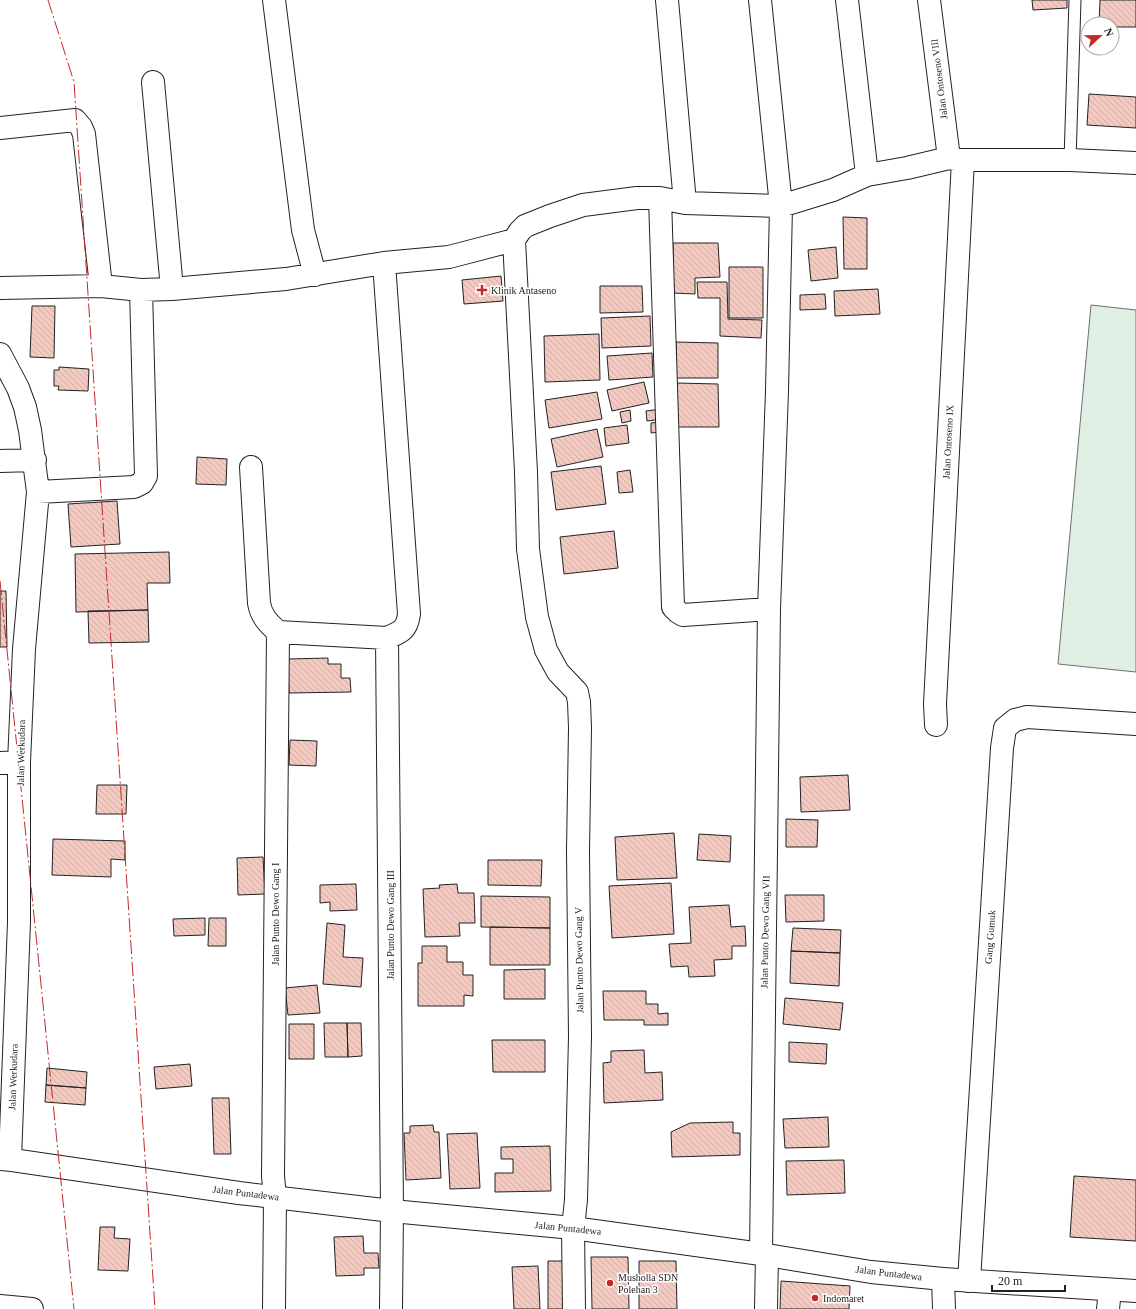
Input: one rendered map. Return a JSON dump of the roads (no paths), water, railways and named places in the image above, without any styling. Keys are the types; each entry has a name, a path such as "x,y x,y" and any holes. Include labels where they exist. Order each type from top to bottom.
{"street":[{"path":"274,0 304,230 315,275"},
{"path":"667,0 685,203"},
{"name":"Jalan Punto Dewo Gang VII","path":"760,0 781,206 777,391 769,610 764,1254 766,1309"},
{"path":"847,0 867,175"},
{"name":"Jalan Ontoseno VIII","path":"929,0 956,159"},
{"path":"153,82 172,289"},
{"path":"0,128 75,120 81,127 85,140 101,286"},
{"path":"0,288 101,286 141,290 172,289 315,275 384,263 449,257 514,240 520,231 530,224 583,205 637,198 660,198 685,203 781,206 833,190 867,175 956,159 1136,162"},
{"name":"Jalan Ontoseno IX","path":"936,725 935,704 956,159"},
{"path":"660,198 673,607 678,612 683,614 769,610"},
{"name":"Jalan Punto Dewo Gang V","path":"514,240 526,464 528,550 537,617 546,650 558,672 577,692 579,702 578,851 580,1037 574,1228 574,1309"},
{"path":"251,467 258,603 264,618 278,632 387,638 403,630 408,623 409,614 384,263"},
{"path":"38,492 134,487 142,483 146,476 141,290"},
{"name":"Jalan Werkudara","path":"0,354 18,388 25,407 35,460 38,492 24,649 10,763 20,851 8,1003 5,1159"},
{"path":"0,461 35,460"},
{"name":"Jalan Punto Dewo Gang I","path":"274,1309 275,1197 273,1176 278,632"},
{"name":"Jalan Punto Dewo Gang III","path":"387,638 392,1211 391,1309"},
{"name":"Gang Gumuk","path":"969,1281 1002,748 1005,728 1015,720 1027,717 1136,724"},
{"name":"Jalan Puntadewa","path":"5,1159 275,1197 392,1211 574,1228 764,1254 871,1272 969,1281 1109,1299 1136,1291"},
{"path":"943,1279 944,1309"},
{"path":"0,1306 32,1309"}],"lane":[{"path":"1070,160 1075,0"}],"place":[{"name":"Klinik Antaseno","path":"482,290"},
{"name":"Musholla SDN Polehan 3","path":"610,1283"},
{"name":"Indomaret","path":"815,1298"}]}
